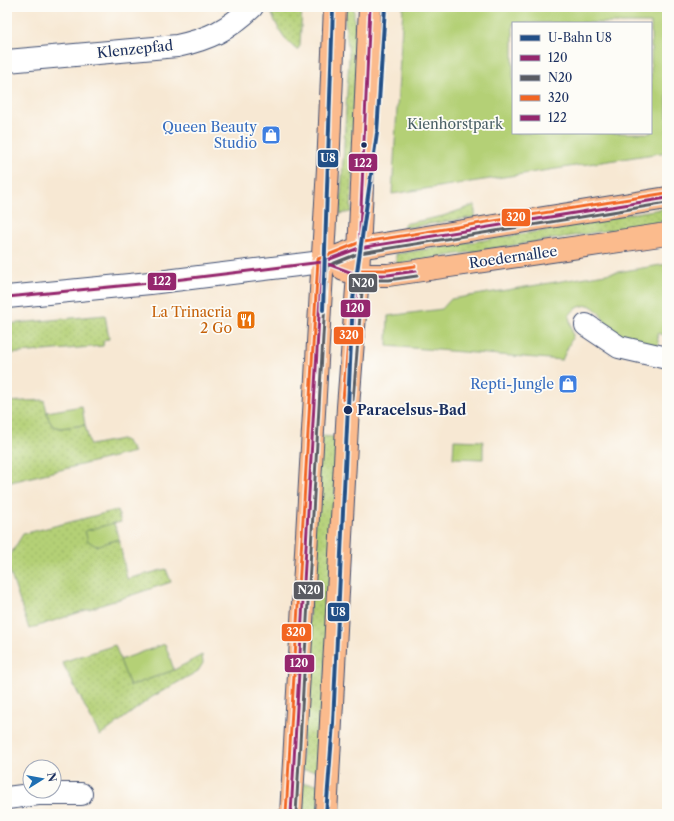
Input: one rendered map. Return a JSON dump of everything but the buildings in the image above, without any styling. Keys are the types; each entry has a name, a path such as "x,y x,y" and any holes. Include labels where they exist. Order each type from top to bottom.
{"main road":[{"path":"291,814 335,7"},
{"path":"326,814 348,407 358,275 370,7"},
{"path":"322,262 359,248 667,198"},
{"name":"Roedernallee","path":"322,262 358,275 388,275 667,234"}],"street":[{"name":"Klenzepfad","path":"7,61 177,46 194,42 224,30 237,21 252,7"},
{"path":"7,297 150,283 322,262"},
{"path":"586,325 619,347 667,358"},
{"path":"7,798 38,794 81,794"}],"green space":[{"path":"275,7 302,7 300,46 297,50 281,33 275,22 271,12"},
{"path":"343,7 354,7 354,20 358,41 351,212 340,214 349,56"},
{"name":"Kienhorstpark","path":"403,7 667,7 667,152 392,194"},
{"path":"475,205 475,217 404,228 404,224 443,216"},
{"path":"667,208 667,221 396,264 396,254 554,229 579,222"},
{"path":"667,264 667,336 657,333 659,349 632,343 620,337 609,328 601,315 589,305 578,308 569,316 573,336 562,360 387,346 388,316 442,309 451,299"},
{"path":"105,315 109,339 104,340 103,346 7,354 7,324"},
{"path":"44,400 49,420 53,426 60,428 85,425 90,445 122,439 127,442 134,452 7,483 7,402"},
{"path":"82,406 85,425 60,428 53,426 49,420 47,412"},
{"path":"319,436 338,437 320,771 301,770"},
{"path":"454,440 483,441 483,459 453,458"},
{"path":"117,510 121,522 85,531 106,543 119,539 127,579 166,569 171,582 29,629 7,563 7,560 23,534"},
{"path":"114,523 119,539 96,546 88,541 85,531"},
{"path":"165,644 174,670 130,686 120,660"},
{"path":"115,645 130,686 174,670 202,655 203,663 198,671 152,697 100,736 62,662"},
{"path":"300,783 319,784 319,814 299,814"}],"metro line":[{"name":"U8","path":"323,310 333,7"},
{"name":"U8","path":"326,814 333,723 353,300 377,133 385,7"}],"transit line":[{"name":"122","path":"7,297 150,283 322,262 358,275 370,7"},
{"name":"320","path":"286,814 318,259 358,243 666,193"},
{"name":"120","path":"291,814 322,262 359,248 667,198"},
{"name":"N20","path":"296,814 327,266 360,253 667,203"},
{"name":"320","path":"343,400 354,273 358,270 388,270 415,266"},
{"name":"120","path":"348,400 358,275 388,275 416,271"},
{"name":"N20","path":"353,400 363,280 389,280 417,276"}],"place":[{"name":"Queen Beauty Studio","path":"271,135"},
{"name":"La Trinacria 2 Go","path":"246,320"},
{"name":"Repti-Jungle","path":"568,384"},
{"name":"Paracelsus-Bad","path":"348,410"}]}
